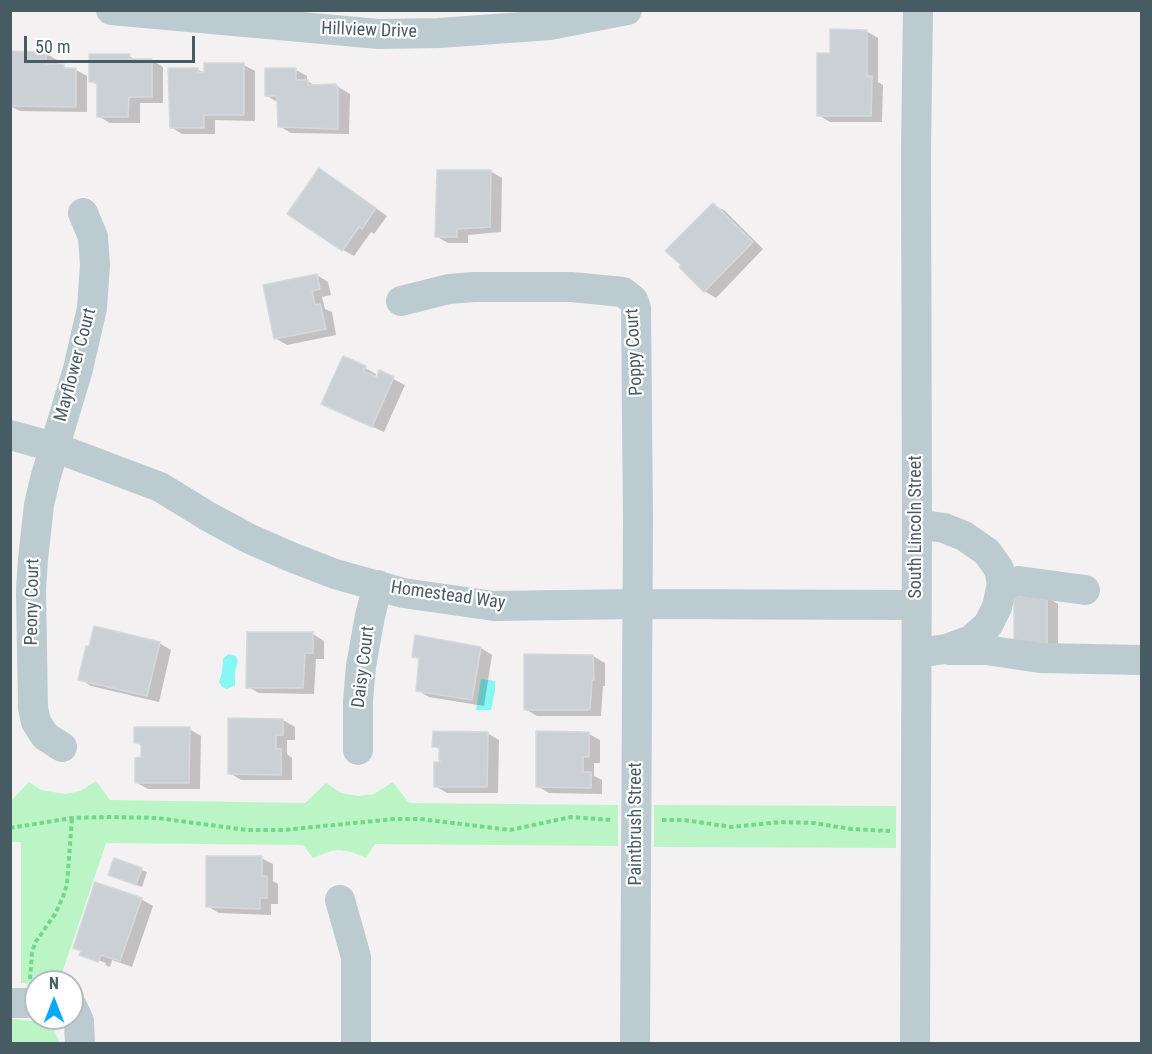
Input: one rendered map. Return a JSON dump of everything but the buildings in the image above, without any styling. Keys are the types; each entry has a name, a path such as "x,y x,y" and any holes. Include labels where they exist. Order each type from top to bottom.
{"street":[{"name":"Hillview Drive","path":"111,10 379,34 439,33 550,25 627,10"},
{"name":"South Lincoln Street","path":"915,1044 918,10"},
{"name":"Mayflower Court","path":"54,447 78,369 92,308 95,265 93,237 83,213"},
{"name":"Poppy Court","path":"401,301 449,289 474,287 605,289 623,292 633,300 637,319 638,604"},
{"name":"Homestead Way","path":"10,435 54,447 160,487 250,539 291,557 335,574 403,593 494,606 916,605"},
{"name":"Peony Court","path":"54,447 39,505 33,559 33,696 36,722 45,736 62,747"},
{"path":"917,524 944,528 964,536 987,552 999,569 1002,584 997,608 988,625 971,640 946,650"},
{"path":"1002,584 1019,581 1085,590"},
{"name":"Daisy Court","path":"358,750 361,666 378,585"},
{"name":"Paintbrush Street","path":"635,1044 638,604"},
{"path":"916,652 986,650 1048,658 1142,660"},
{"path":"340,900 356,957 356,1044"}],"path":[{"path":"10,828 72,818 157,818 248,830 284,830 394,819 420,819 510,830 572,817 617,820"},
{"path":"30,970 35,943 55,914 67,884 72,818"},
{"path":"655,820 684,820 731,827 781,822 814,823 851,829 892,831"}],"green space":[{"path":"96,781 110,800 305,803 326,783 341,793 358,796 374,794 393,782 409,803 618,805 618,846 375,844 366,858 339,850 313,858 303,845 106,843 63,970 24,970 24,983 21,983 21,842 11,842 11,801 29,782 41,790 65,794 80,791"},
{"path":"654,805 896,806 896,848 654,847"},
{"path":"11,1019 24,1020 24,1030 54,1030 60,1043 11,1043"}],"water":[{"path":"228,654 236,656 238,662 235,671 235,685 227,689 219,682 223,659"},
{"path":"481,679 495,681 491,710 476,710"}]}
